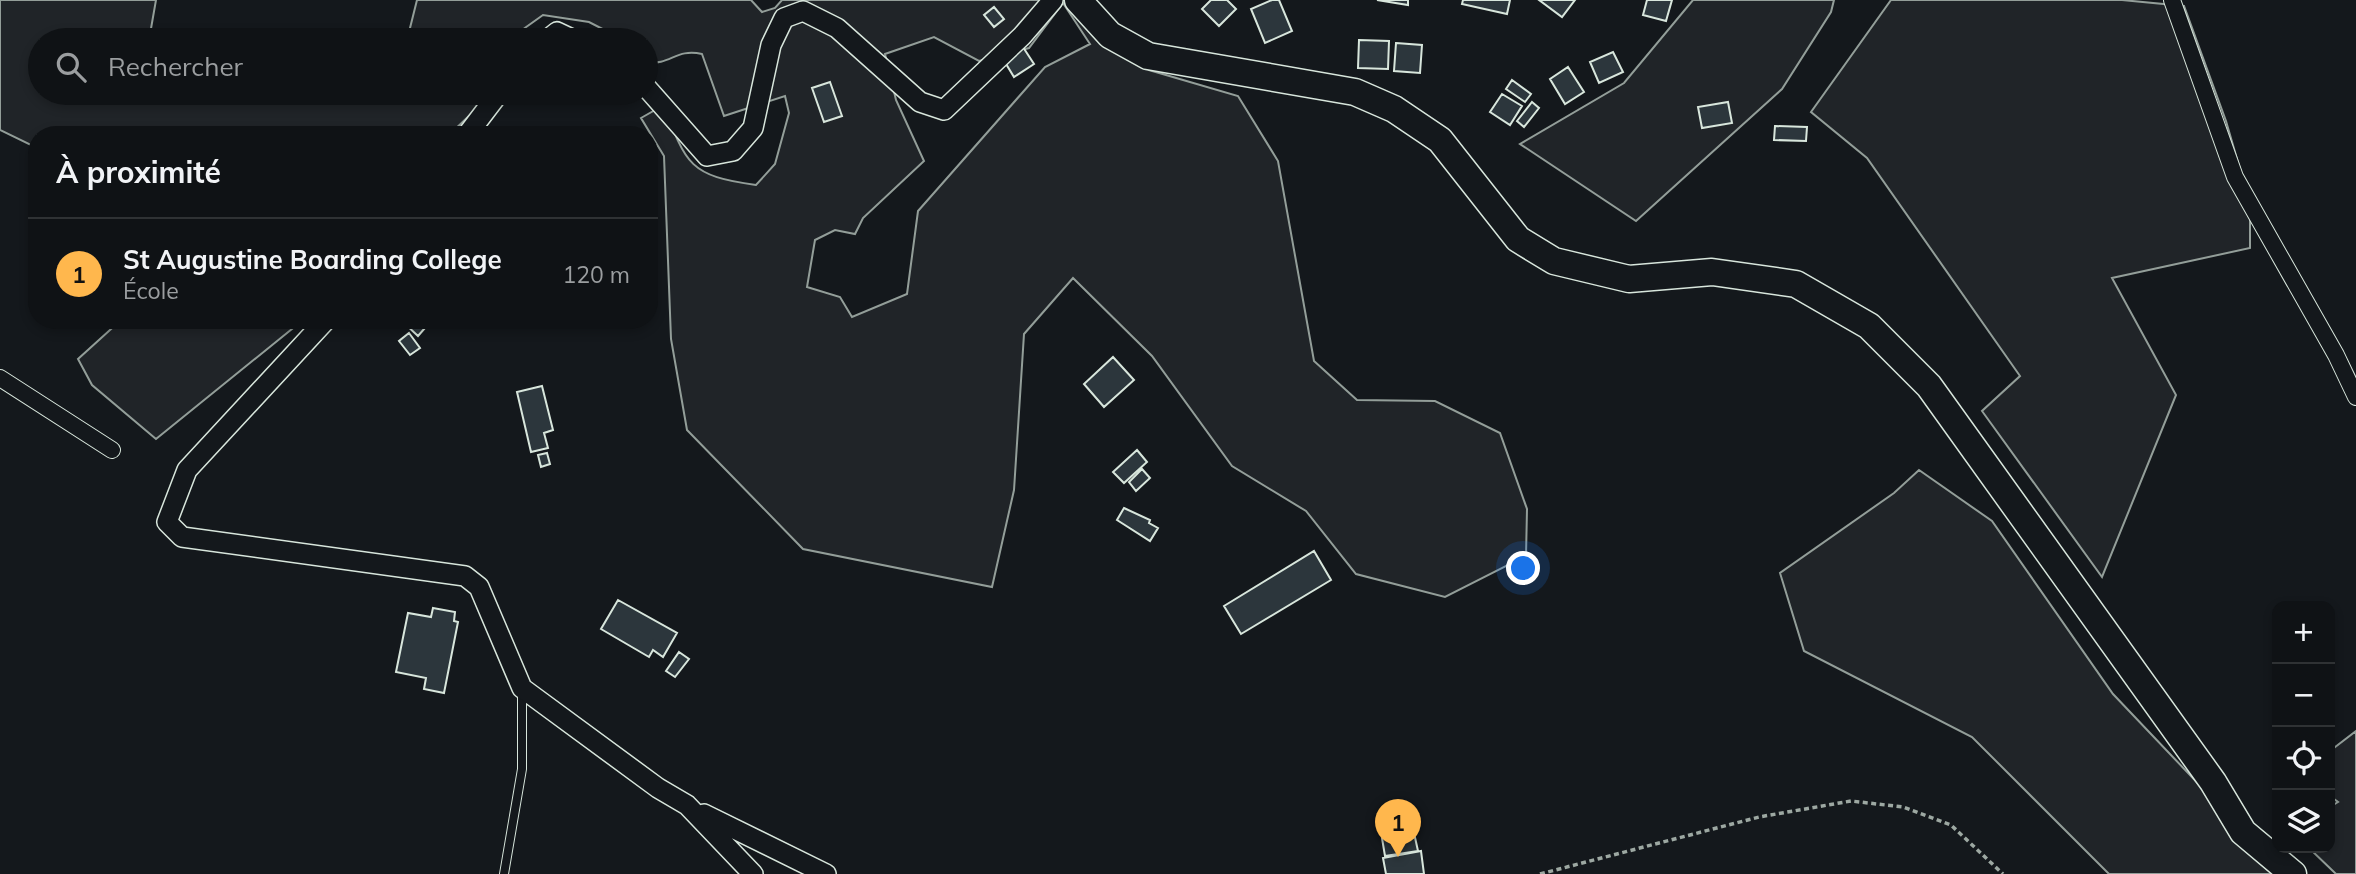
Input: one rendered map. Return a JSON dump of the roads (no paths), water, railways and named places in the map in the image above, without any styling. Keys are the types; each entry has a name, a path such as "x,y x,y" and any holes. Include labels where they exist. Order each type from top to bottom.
{"highway":[{"path":"1079,0 1110,35 1148,56 1355,92 1394,109 1440,141 1518,239 1554,261 1629,279 1712,272 1796,285 1869,326 1929,386 2213,782 2243,832 2293,874"}],"street":[{"path":"658,101 707,156 733,151 753,128 771,45 784,18 803,10 836,28 920,102 944,110 1022,36 1053,0"},
{"path":"2172,0 2235,177 2336,355 2356,397"},
{"path":"474,126 490,105"},
{"path":"318,329 187,470 167,522 182,537 465,576 479,587 522,688 658,788 826,874"},
{"path":"0,378 112,450"},
{"path":"687,805 753,874"}],"lane":[{"path":"504,874 522,769 522,688"}],"place":[{"name":"St Augustine Boarding College","path":"1398,857"}]}
